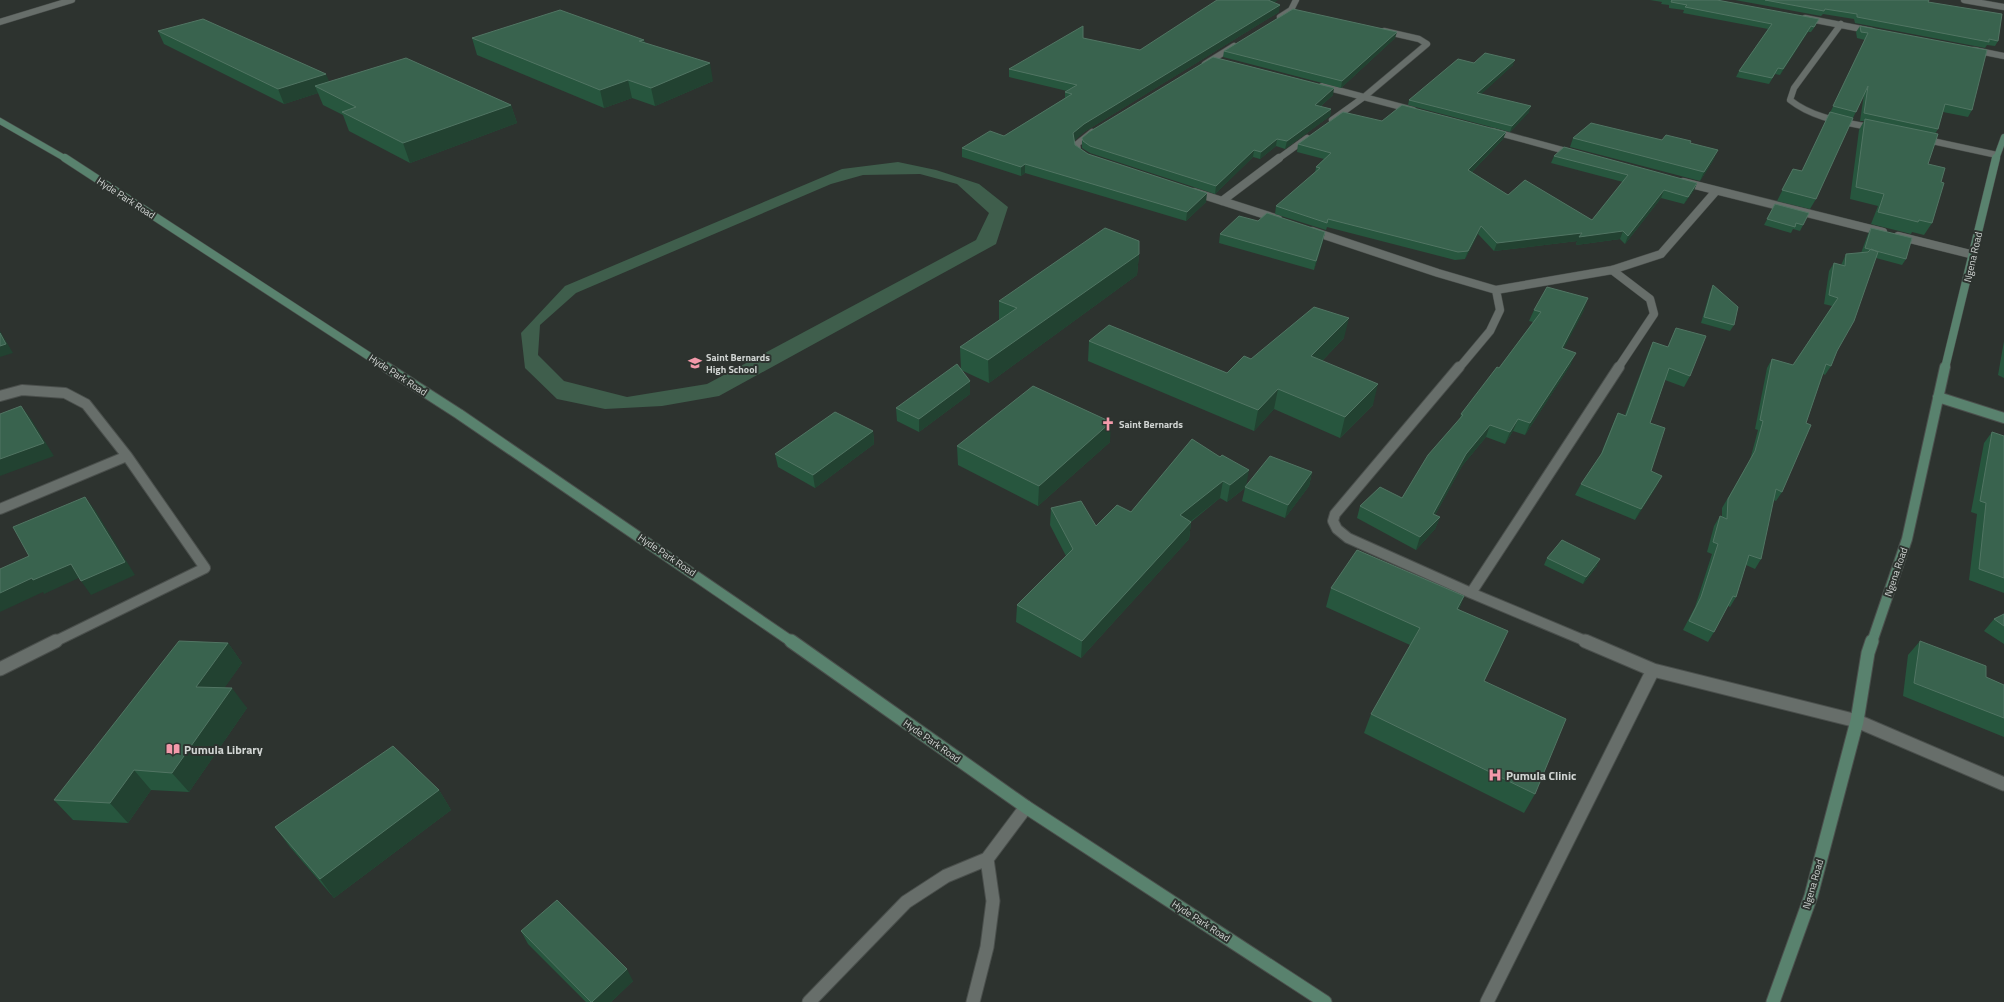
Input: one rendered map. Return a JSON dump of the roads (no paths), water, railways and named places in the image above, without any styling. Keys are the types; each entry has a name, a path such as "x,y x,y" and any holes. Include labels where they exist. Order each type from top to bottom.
{"street":[{"path":"0,22 72,0"},
{"path":"1272,22 1291,10 1296,0"},
{"path":"1964,0 2004,7"},
{"path":"1291,10 1299,12"},
{"path":"1795,16 1880,32"},
{"path":"1841,24 1794,88 1790,100 1796,106 1814,113 1884,130"},
{"path":"1325,125 1364,97 1427,44 1419,39 1374,29"},
{"path":"1200,67 1239,43"},
{"path":"1965,49 2004,56"},
{"path":"1213,59 1220,61"},
{"path":"1311,84 1417,111"},
{"name":"Hyde Park Road","path":"0,121 76,166 211,252 315,322 465,418 714,588 1026,807 1325,1002"},
{"path":"1090,159 1078,151 1077,144 1100,128"},
{"path":"1486,130 1578,154"},
{"path":"1222,201 1312,135"},
{"path":"1914,137 1997,155"},
{"name":"Ngena Road","path":"1773,1002 1811,896 1857,721 1868,653 1907,539 1938,398 1974,255 1997,155 2004,137"},
{"path":"1677,181 1974,255"},
{"path":"1184,189 1289,223"},
{"path":"1304,228 1438,273 1496,290 1612,270 1661,254 1716,191"},
{"path":"1471,593 1654,314 1650,299 1612,270"},
{"path":"1496,290 1500,310 1490,331 1335,514 1334,522 1338,529 1348,538 1471,593 1653,670 1857,721 2004,784"},
{"path":"0,396 22,390 65,393 86,404 127,456 205,568 0,670"},
{"path":"1938,398 2004,418"},
{"path":"0,509 127,456"},
{"path":"1487,1002 1653,670"},
{"path":"809,1002 906,902 946,876 987,859 1026,807"},
{"path":"973,1002 987,947 993,901 987,859"}],"place":[{"name":"Saint Bernards High School","path":"695,363"},
{"name":"Saint Bernards","path":"1108,424"},
{"name":"Pumula Library","path":"173,749"},
{"name":"Pumula Clinic","path":"1495,775"}]}
